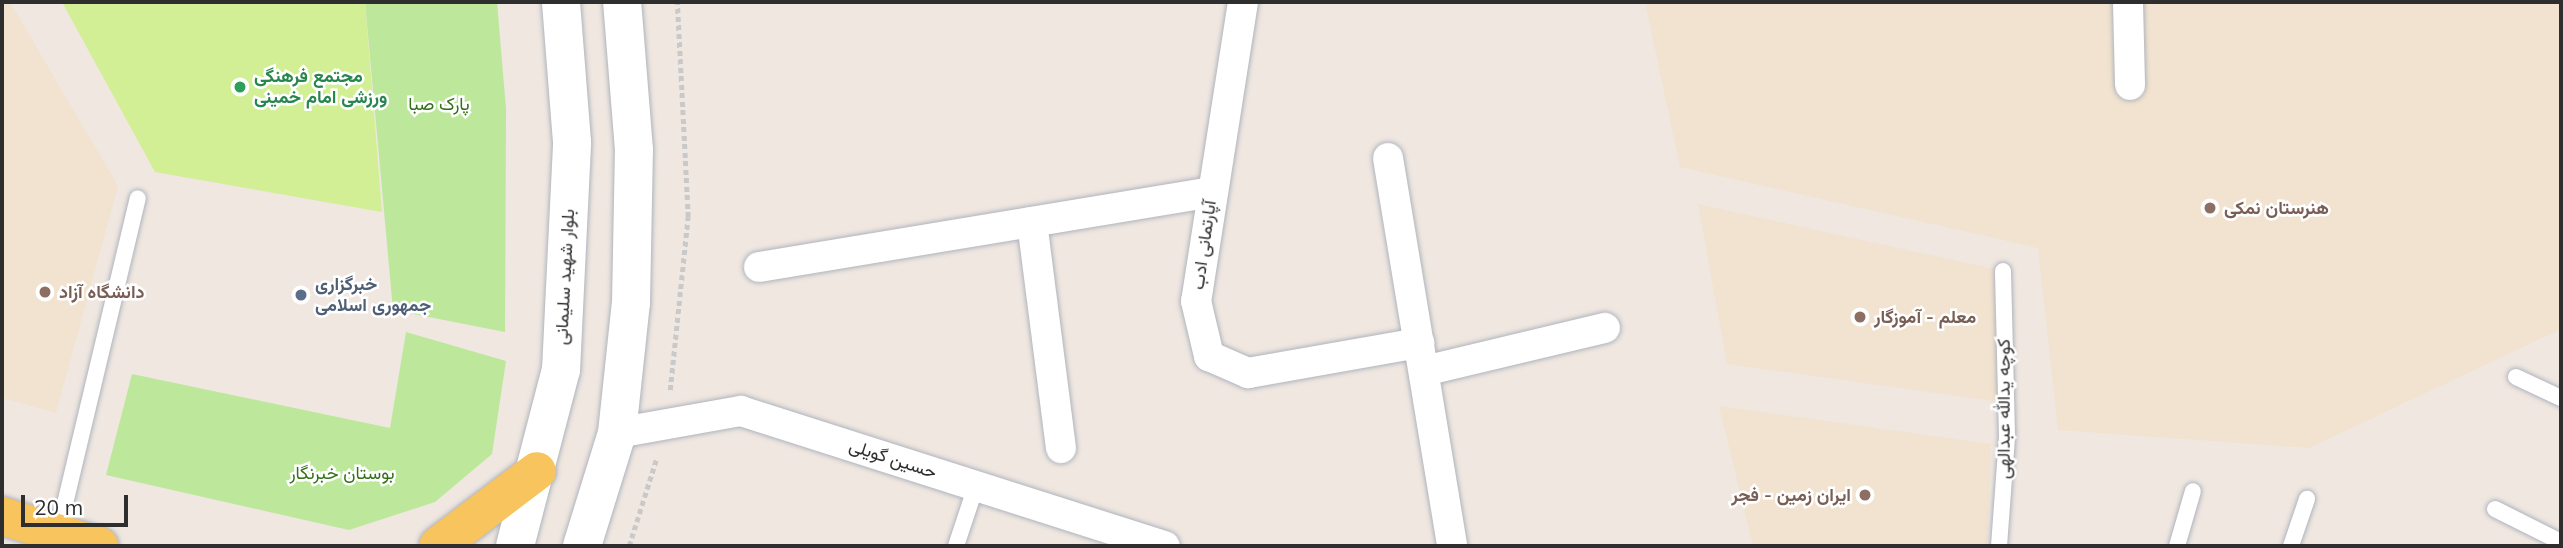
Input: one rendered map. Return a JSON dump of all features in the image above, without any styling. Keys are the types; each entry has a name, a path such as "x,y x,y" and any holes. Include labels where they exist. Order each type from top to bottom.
{"main road":[{"name":"بلوار شهید سلیمانی","path":"515,546 537,471 561,370 572,142 561,2"},
{"path":"582,546 617,433 631,303 634,150 622,2"},
{"path":"438,546 537,471"},
{"path":"2,516 99,546"}],"street":[{"name":"آپارتمانی ادب","path":"1243,2 1196,302 1209,356 1248,373 1422,357"},
{"path":"2128,2 2130,85"},
{"path":"1388,158 1452,546"},
{"path":"759,267 1212,191"},
{"path":"1032,222 1061,448"},
{"path":"1422,357 1605,328"},
{"name":"حسین گویلی","path":"617,433 741,411 976,486 1129,541 1165,546"}],"lane":[{"path":"58,533 138,198"},
{"name":"کوچه یدالله عبدالهی","path":"1999,546 2007,436 2003,271"},
{"path":"2516,377 2561,398"},
{"path":"956,546 976,486"},
{"path":"2177,546 2193,491"},
{"path":"2291,546 2307,499"},
{"path":"2496,509 2561,542"}],"path":[{"path":"629,546 667,424 688,216 677,2"}],"shaded area":[{"name":"دانشگاه آزاد","path":"2,2 10,2 118,186 56,413 2,398"},
{"name":"هنرستان نمکی","path":"1645,2 2561,2 2561,329 2309,448 2058,430 2038,248 1680,167"},
{"name":"معلم - آموزگار","path":"1698,204 2003,271 2000,402 1727,364"},
{"name":"ایران زمین - فجر","path":"1719,406 1991,444 1987,546 1753,546"}],"green space":[{"name":"مجتمع فرهنگی ورزشی امام خمینی","path":"62,2 365,2 382,212 155,172"},
{"name":"پارک صبا","path":"365,2 497,2 506,109 505,332 393,310"},
{"name":"بوستان خبرنگار","path":"406,332 506,361 492,454 435,502 349,530 106,475 132,374 390,428"}],"place":[{"name":"مجتمع فرهنگی ورزشی امام خمینی","path":"240,87"},
{"name":"هنرستان نمکی","path":"2210,208"},
{"name":"دانشگاه آزاد","path":"45,292"},
{"name":"خبرگزاری جمهوری اسلامی","path":"301,295"},
{"name":"معلم - آموزگار","path":"1860,317"},
{"name":"ایران زمین - فجر","path":"1865,495"}]}
